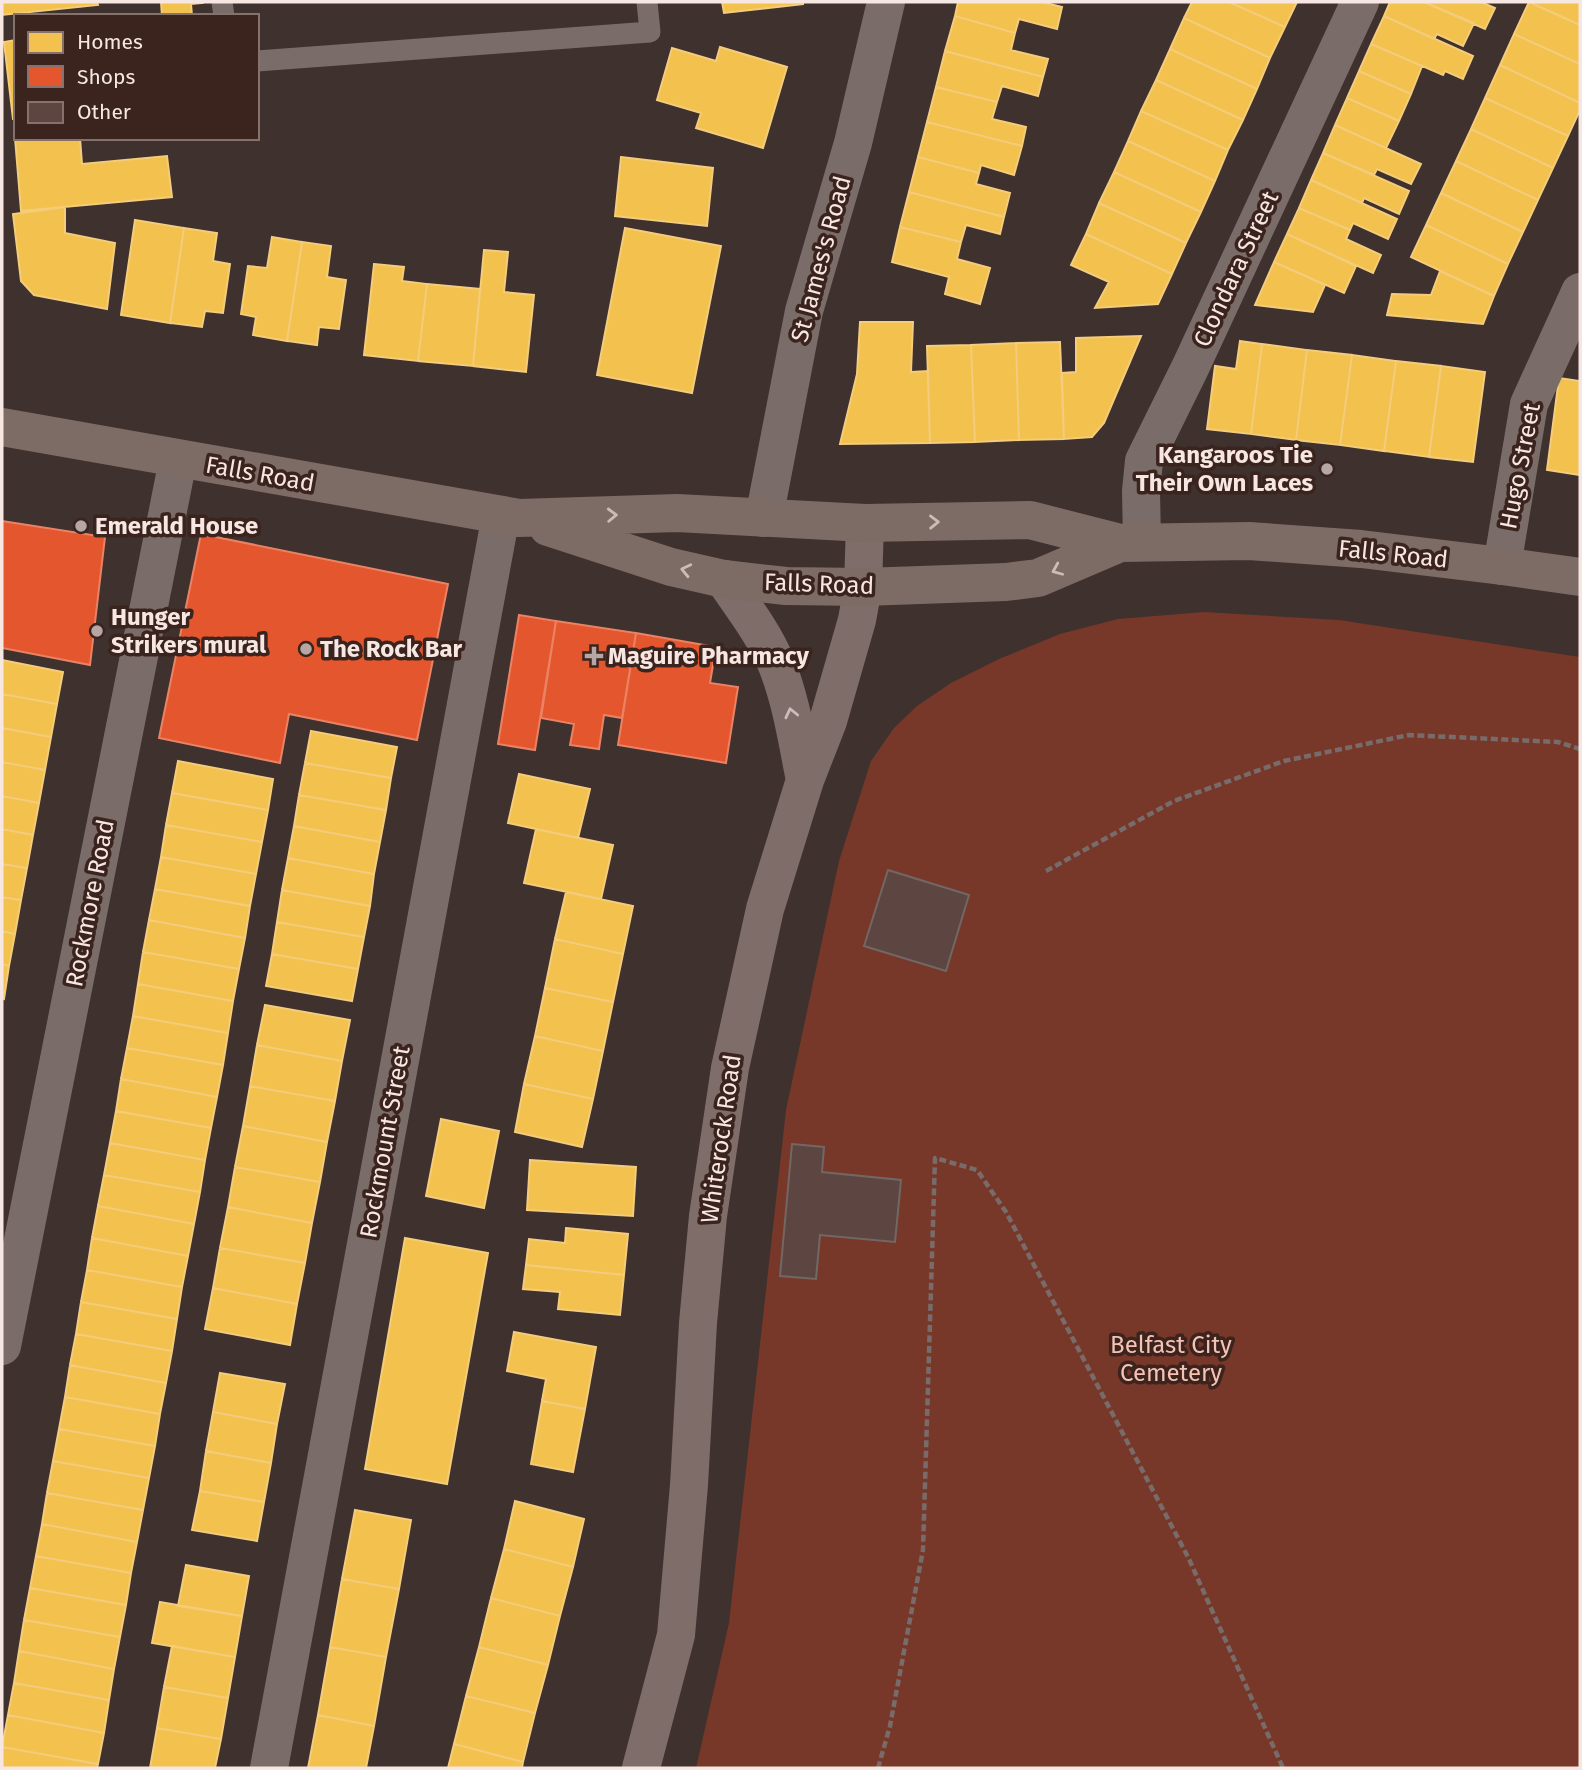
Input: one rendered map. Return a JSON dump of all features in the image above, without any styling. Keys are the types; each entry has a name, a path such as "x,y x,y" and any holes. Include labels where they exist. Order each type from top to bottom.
{"main road":[{"name":"Falls Road","path":"2,427 178,460 510,516 671,567 724,579 786,586 863,587 1038,579 1131,543"},
{"name":"Falls Road","path":"510,516 677,513 865,523 1031,520 1131,543 1249,541 1361,549 1580,577"}],"street":[{"name":"St James's Road","path":"764,518 804,311 853,143 887,2"},
{"name":"Clondara Street","path":"1131,543 1144,461 1190,369 1360,2"},
{"name":"Hugo Street","path":"1502,566 1528,404 1580,292"},
{"name":"Rockmore Road","path":"2,1346 178,460"},
{"name":"Rockmount Street","path":"269,1768 510,516"},
{"name":"Whiterock Road","path":"641,1768 676,1635 708,1216 730,1068 765,909 805,780 828,721 858,620 863,587 865,523"},
{"path":"724,579 755,624 777,664 805,780"}],"lane":[{"path":"259,61 650,32 647,2"}],"path":[{"path":"1046,871 1174,800 1284,761 1409,735 1558,742 1580,749"},
{"path":"878,1768 890,1726 923,1550 936,1158 977,1170 1006,1212 1188,1557 1283,1768"}],"green space":[{"name":"Belfast City Cemetery","path":"1204,612 1339,620 1580,657 1580,1768 696,1768 729,1623 786,1110 839,861 871,761 894,728 917,706 951,683 999,659 1060,634 1118,619"}],"building: Homes":[{"path":"2,2 97,2 98,5 2,15"},
{"path":"161,2 202,3 191,4 192,14 162,14"},
{"path":"722,2 803,2 803,4 724,13"},
{"path":"958,2 1042,2 1062,7 1057,29 1019,19 1015,33 955,16"},
{"path":"1192,2 1229,2 1285,27 1270,58 1184,18"},
{"path":"1229,2 1297,2 1285,27"},
{"path":"1390,2 1424,2 1474,23 1463,46 1437,34 1434,39 1384,16"},
{"path":"1424,2 1481,2 1495,8 1485,29"},
{"path":"1529,2 1580,25 1580,64 1514,34"},
{"path":"1529,2 1580,2 1580,25"},
{"path":"955,16 1015,33 1011,50 1048,59 1043,77 945,51"},
{"path":"1384,16 1473,56 1463,79 1445,71 1443,75 1371,44"},
{"path":"1184,18 1270,58 1257,89 1170,49"},
{"path":"1514,34 1580,64 1580,103 1500,65"},
{"path":"14,40 14,119 13,119 4,42"},
{"path":"1371,44 1422,66 1411,94 1359,71"},
{"path":"720,47 787,67 763,148 696,128 701,113 657,100 672,48 716,61"},
{"path":"1170,49 1257,89 1243,120 1156,80"},
{"path":"945,51 1043,77 1038,96 1002,86 997,102 936,87"},
{"path":"1500,65 1580,103 1580,110 1568,136 1485,98"},
{"path":"1359,71 1411,94 1399,121 1347,98"},
{"path":"1156,80 1243,120 1228,150 1141,111"},
{"path":"936,87 997,102 992,119 1026,127 1022,146 927,122"},
{"path":"1347,98 1399,121 1386,148 1335,125"},
{"path":"1485,98 1568,136 1553,168 1471,129"},
{"path":"1141,111 1228,150 1215,181 1128,141"},
{"path":"927,122 1022,146 1014,175 981,165 979,173 918,157"},
{"path":"1335,125 1421,164 1411,184 1377,169 1374,175 1323,153"},
{"path":"1471,129 1553,168 1538,200 1456,161"},
{"path":"15,140 80,140 82,164 167,156 172,197 21,211"},
{"path":"1128,141 1215,181 1201,212 1114,172"},
{"path":"1323,153 1409,191 1399,214 1364,198 1362,203 1311,180"},
{"path":"621,157 713,168 707,226 615,216"},
{"path":"918,157 979,173 976,184 1010,193 1004,217 909,192"},
{"path":"1456,161 1538,200 1523,232 1441,193"},
{"path":"1114,172 1201,212 1186,243 1099,203"},
{"path":"1311,180 1397,219 1388,239 1353,223 1350,230 1299,208"},
{"path":"909,192 1004,217 1000,234 966,225 961,242 900,227"},
{"path":"1441,193 1523,232 1508,264 1426,225"},
{"path":"1099,203 1186,243 1172,274 1086,234"},
{"path":"65,207 65,233 115,243 107,309 34,295 21,281 13,214"},
{"path":"1299,208 1350,230 1346,239 1381,255 1373,273 1287,234"},
{"path":"135,220 184,228 170,323 121,315"},
{"path":"1426,225 1508,264 1494,296 1411,257"},
{"path":"900,227 961,242 957,259 990,268 980,304 945,294 949,277 892,262"},
{"path":"184,228 217,233 213,261 230,264 223,313 205,311 202,327 170,323"},
{"path":"625,228 721,246 692,393 597,375"},
{"path":"1086,234 1172,274 1158,304 1095,308 1109,282 1071,265"},
{"path":"1287,234 1356,266 1344,293 1274,262"},
{"path":"272,237 302,242 287,341 253,335 256,317 241,314 248,266 267,268"},
{"path":"302,242 331,246 327,277 346,280 339,329 319,327 317,345 287,341"},
{"path":"484,250 508,252 504,292 534,295 526,372 473,366"},
{"path":"1274,262 1325,285 1313,312 1255,305"},
{"path":"374,264 404,267 402,281 427,284 418,361 364,355"},
{"path":"1440,271 1494,296 1483,324 1387,315 1392,294 1431,295"},
{"path":"427,284 480,289 473,366 418,361"},
{"path":"860,322 913,322 911,372 928,371 930,443 840,444 857,374"},
{"path":"1141,336 1104,423 1092,437 1064,439 1062,373 1076,372 1076,338"},
{"path":"1240,341 1262,344 1251,434 1207,429 1215,366 1236,369"},
{"path":"1060,342 1064,439 1019,440 1016,343"},
{"path":"1016,343 1019,440 975,442 971,345"},
{"path":"1262,344 1307,350 1296,440 1251,434"},
{"path":"971,345 975,442 930,443 927,346"},
{"path":"1307,350 1352,355 1340,445 1296,440"},
{"path":"1352,355 1396,361 1384,451 1340,445"},
{"path":"1396,361 1441,366 1429,457 1384,451"},
{"path":"1441,366 1485,372 1473,462 1429,457"},
{"path":"1559,378 1580,381 1580,475 1547,470"},
{"path":"2,660 63,672 57,704 2,694"},
{"path":"2,694 57,704 51,737 2,728"},
{"path":"2,728 51,737 45,770 2,762"},
{"path":"311,731 397,747 391,778 305,763"},
{"path":"178,761 273,779 268,810 172,793"},
{"path":"2,762 45,770 39,803 2,796"},
{"path":"305,763 391,778 386,810 299,795"},
{"path":"519,774 590,789 578,838 508,823"},
{"path":"172,793 268,810 262,842 166,825"},
{"path":"299,795 386,810 380,842 294,826"},
{"path":"2,796 39,803 33,835 2,829"},
{"path":"166,825 262,842 256,874 161,857"},
{"path":"294,826 380,842 374,874 288,858"},
{"path":"2,829 33,835 27,868 2,864"},
{"path":"536,829 613,845 601,899 524,883"},
{"path":"161,857 256,874 250,906 155,889"},
{"path":"288,858 374,874 370,906 282,890"},
{"path":"2,864 27,868 21,900 2,897"},
{"path":"155,889 250,906 245,938 149,920"},
{"path":"282,890 370,906 364,937 277,922"},
{"path":"566,892 633,906 623,954 555,939"},
{"path":"2,897 21,900 15,934 2,931"},
{"path":"149,920 245,938 239,969 143,952"},
{"path":"277,922 364,937 358,969 272,954"},
{"path":"2,931 15,934 9,966 2,964"},
{"path":"555,939 623,954 613,1002 545,988"},
{"path":"143,952 239,969 233,1001 138,984"},
{"path":"272,954 358,969 352,1001 266,986"},
{"path":"2,964 9,966 4,999 2,998"},
{"path":"138,984 233,1001 228,1033 133,1016"},
{"path":"545,988 613,1002 603,1051 535,1036"},
{"path":"265,1005 350,1020 342,1061 257,1045"},
{"path":"133,1016 228,1033 223,1065 127,1048"},
{"path":"535,1036 603,1051 593,1099 524,1084"},
{"path":"257,1045 342,1061 335,1101 250,1086"},
{"path":"127,1048 223,1065 217,1097 121,1079"},
{"path":"121,1079 217,1097 211,1128 116,1111"},
{"path":"524,1084 593,1099 582,1147 515,1132"},
{"path":"250,1086 335,1101 327,1142 243,1126"},
{"path":"116,1111 211,1128 205,1160 110,1143"},
{"path":"441,1119 499,1131 484,1208 426,1196"},
{"path":"243,1126 327,1142 320,1182 235,1167"},
{"path":"110,1143 205,1160 200,1192 104,1175"},
{"path":"530,1160 636,1167 633,1216 527,1210"},
{"path":"235,1167 320,1182 312,1223 228,1207"},
{"path":"104,1175 200,1192 194,1224 98,1206"},
{"path":"98,1206 194,1224 188,1256 92,1238"},
{"path":"228,1207 312,1223 305,1263 220,1248"},
{"path":"566,1228 628,1234 624,1275 526,1265 529,1239 565,1243"},
{"path":"92,1238 188,1256 182,1287 87,1270"},
{"path":"405,1238 488,1253 447,1484 365,1469"},
{"path":"220,1248 305,1263 297,1304 213,1288"},
{"path":"526,1265 624,1275 620,1315 558,1309 560,1292 523,1289"},
{"path":"87,1270 182,1287 177,1319 81,1302"},
{"path":"213,1288 297,1304 290,1345 205,1329"},
{"path":"81,1302 177,1319 172,1351 76,1334"},
{"path":"514,1332 596,1347 585,1409 542,1401 546,1379 507,1371"},
{"path":"76,1334 172,1351 166,1383 70,1365"},
{"path":"70,1365 166,1383 160,1414 65,1397"},
{"path":"220,1373 285,1384 277,1424 213,1412"},
{"path":"65,1397 160,1414 155,1446 59,1429"},
{"path":"542,1401 585,1409 573,1472 531,1464"},
{"path":"213,1412 277,1424 271,1463 206,1451"},
{"path":"59,1429 155,1446 149,1478 53,1461"},
{"path":"206,1451 271,1463 264,1502 200,1491"},
{"path":"53,1461 149,1478 143,1510 47,1493"},
{"path":"200,1491 264,1502 257,1541 192,1530"},
{"path":"47,1493 143,1510 137,1542 42,1524"},
{"path":"515,1501 584,1519 573,1567 504,1549"},
{"path":"355,1510 411,1520 399,1589 342,1579"},
{"path":"42,1524 137,1542 131,1573 36,1556"},
{"path":"504,1549 573,1567 560,1616 491,1598"},
{"path":"36,1556 131,1573 126,1605 30,1588"},
{"path":"186,1565 249,1576 242,1616 178,1606"},
{"path":"342,1579 399,1589 386,1657 330,1647"},
{"path":"30,1588 126,1605 120,1637 24,1620"},
{"path":"491,1598 560,1616 548,1665 479,1647"},
{"path":"160,1602 242,1616 235,1657 152,1643"},
{"path":"24,1620 120,1637 114,1669 19,1651"},
{"path":"172,1646 235,1657 228,1698 164,1687"},
{"path":"330,1647 386,1657 374,1726 318,1715"},
{"path":"479,1647 548,1665 535,1713 466,1696"},
{"path":"19,1651 114,1669 109,1700 14,1683"},
{"path":"14,1683 109,1700 104,1733 8,1715"},
{"path":"164,1687 228,1698 221,1739 157,1728"},
{"path":"466,1696 535,1713 523,1762 454,1744"},
{"path":"8,1715 104,1733 98,1764 2,1747"},
{"path":"318,1715 374,1726 366,1768 308,1768"},
{"path":"157,1728 221,1739 215,1768 150,1768"},
{"path":"454,1744 523,1762 522,1768 448,1768"},
{"path":"2,1747 98,1764 97,1768 2,1768"}],"building: Shops":[{"path":"2,521 105,537 90,665 2,648"},
{"name":"The Rock Bar","path":"201,534 448,584 417,740 289,714 280,763 159,738"},
{"path":"519,615 556,621 535,750 498,744"},
{"path":"556,621 636,633 622,718 604,715 599,749 570,745 574,724 541,718"},
{"path":"636,633 716,647 710,683 738,687 726,763 618,745"}],"building: Other":[{"path":"888,870 969,895 946,971 864,946"},
{"path":"792,1144 824,1147 822,1172 901,1180 895,1242 820,1235 816,1279 780,1276"}],"place":[{"name":"Kangaroos Tie Their Own Laces","path":"1327,469"},
{"name":"Emerald House","path":"81,526"},
{"name":"Hunger Strikers mural","path":"97,631"},
{"name":"The Rock Bar","path":"306,649"},
{"name":"Maguire Pharmacy","path":"594,656"}]}
